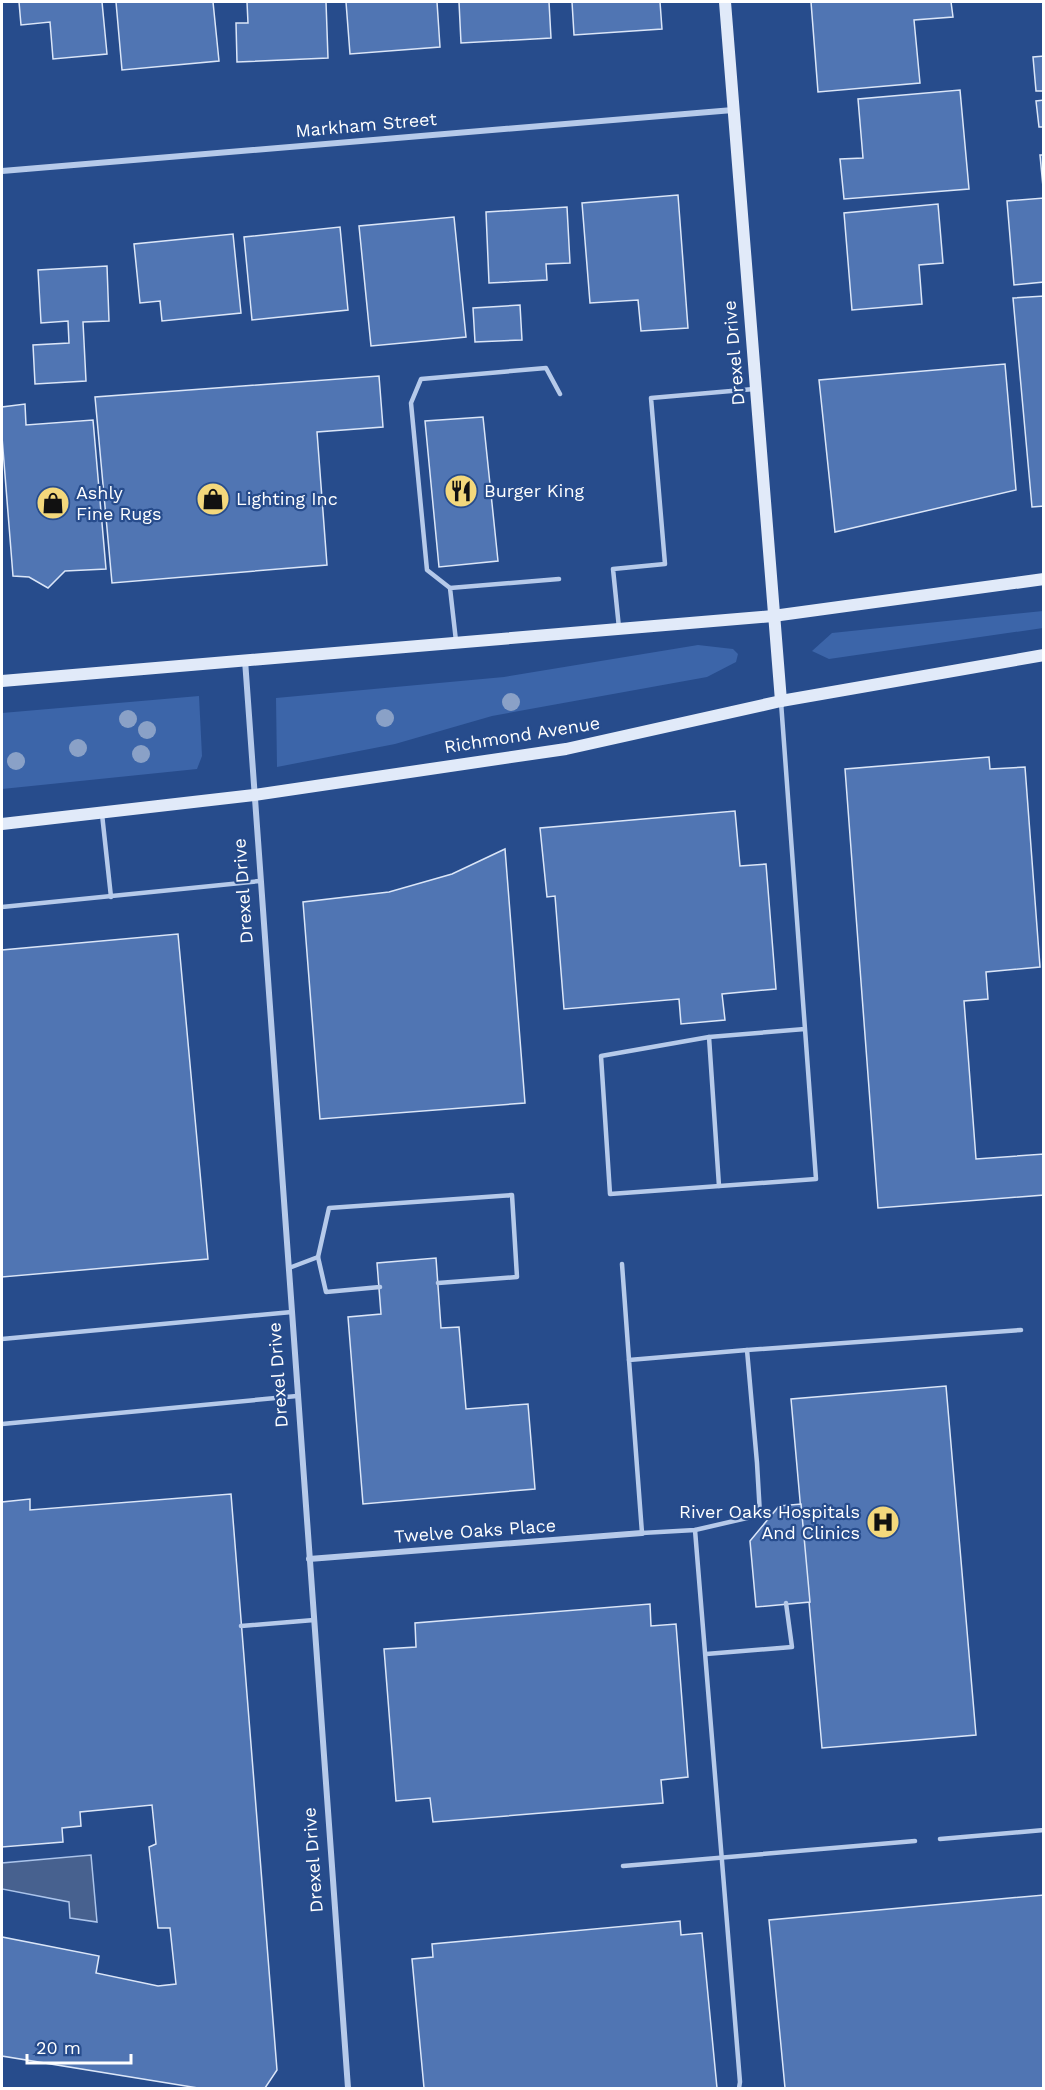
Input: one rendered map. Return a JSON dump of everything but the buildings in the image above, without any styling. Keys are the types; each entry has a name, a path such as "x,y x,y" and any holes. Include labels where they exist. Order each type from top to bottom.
{"main road":[{"name":"Drexel Drive","path":"724,2 781,701"},
{"path":"2,681 774,616 1044,579"},
{"name":"Richmond Avenue","path":"2,824 254,795 566,749 781,701 1044,655"}],"street":[{"name":"Markham Street","path":"2,171 733,110"},
{"name":"Drexel Drive","path":"244,660 348,2088"},
{"name":"Twelve Oaks Place","path":"309,1559 642,1533"}],"lane":[{"path":"559,579 450,588 427,570 411,403 421,378 546,368 560,394"},
{"path":"619,628 614,569 665,564 651,398 755,389"},
{"path":"450,588 456,642"},
{"path":"781,701 816,1179 610,1194 601,1056 709,1037 805,1029"},
{"path":"102,814 111,897"},
{"path":"2,907 260,881"},
{"path":"709,1037 719,1186"},
{"path":"380,1287 326,1292 318,1257 329,1208 512,1195 517,1277 438,1282"},
{"path":"289,1268 318,1257"},
{"path":"622,1264 642,1533 695,1530 760,1515 767,1520"},
{"path":"2,1340 292,1312"},
{"path":"629,1360 1021,1329"},
{"path":"747,1350 760,1515"},
{"path":"2,1424 297,1396"},
{"path":"695,1530 741,2082 739,2088"},
{"path":"705,1654 792,1647 786,1603"},
{"path":"241,1626 314,1620"},
{"path":"940,1839 1044,1830"},
{"path":"623,1866 915,1842"}],"shaded area":[{"path":"1043,611 1043,628 829,659 812,651 832,633"},
{"path":"698,645 733,649 738,654 736,662 707,677 492,716 395,744 277,767 276,698 504,677"},
{"path":"199,696 202,756 197,769 2,789 2,713"},
{"path":"91,1855 97,1922 70,1918 69,1902 2,1889 2,1863"}],"place":[{"name":"Burger King","path":"461,491"},
{"name":"Lighting Inc","path":"213,499"},
{"name":"Ashly Fine Rugs","path":"53,503"},
{"name":"River Oaks Hospitals And Clinics","path":"883,1522"}]}
